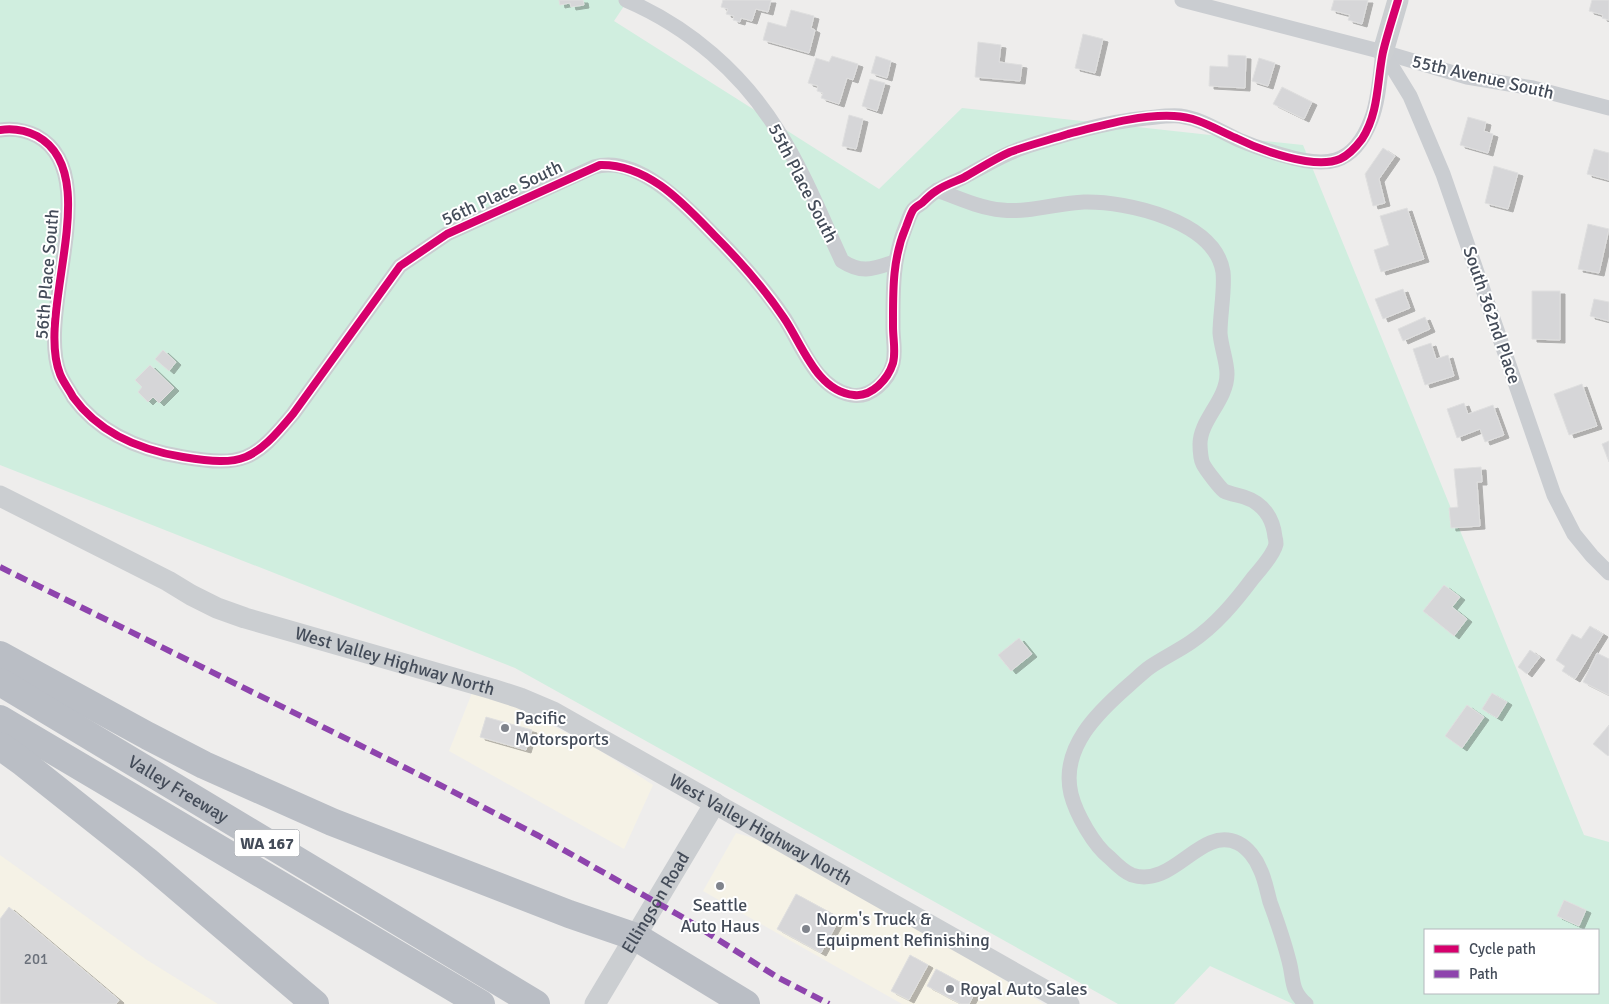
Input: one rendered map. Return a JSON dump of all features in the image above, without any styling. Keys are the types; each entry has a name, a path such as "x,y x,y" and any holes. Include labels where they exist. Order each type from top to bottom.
{"highway":[{"path":"0,655 204,765 332,822 636,938 746,1004"},
{"name":"Valley Freeway","path":"0,682 536,1004"},
{"name":"Valley Freeway","path":"0,719 481,1004"},
{"path":"0,746 147,860 315,1004"}],"main road":[{"path":"1383,52 1398,0"},
{"name":"West Valley Highway North","path":"0,496 217,608 281,629 460,679 553,712 1069,1004"},
{"name":"Ellingson Road","path":"596,1004 715,803"}],"street":[{"name":"55th Place South","path":"626,0 662,18 687,34 709,50 744,84 778,131 790,152 842,261 852,267 870,270 894,262"},
{"name":"55th Avenue South","path":"1182,0 1383,52 1467,77 1533,88 1609,108"},
{"path":"937,190 964,177 990,161 1027,146 1097,126 1134,119 1166,116 1179,116 1198,120 1238,139 1290,157 1319,162 1335,161 1347,155 1355,147 1372,120 1383,52"},
{"name":"South 362nd Place","path":"1383,52 1410,96 1443,174 1554,495 1574,534 1609,573"},
{"name":"56th Place South","path":"0,130 24,131 42,139 55,152 65,171 68,204 56,317 56,360 60,374 68,388 78,402 103,428 136,445 162,453 213,462 237,461 255,453 279,432 400,266 447,234 600,165 614,166 638,173 655,182 682,202 728,249 759,285 784,318 822,378 835,388 850,395 863,395 876,388 886,377 893,365 894,262 901,236 912,211 937,190"},
{"path":"937,190 966,202 1003,210 1020,210 1086,202 1115,204 1146,210 1177,222 1198,234 1213,251 1222,271 1220,338 1227,375 1222,395 1208,420 1200,442 1204,465 1223,491 1248,498 1269,513 1274,528 1276,545 1263,566 1221,618 1192,642 1150,667 1107,704 1080,738 1075,749 1071,765 1070,792 1077,810 1102,852 1130,874 1147,877 1164,872 1178,865 1208,843 1220,839 1242,845 1251,854 1260,869 1290,964 1293,986 1298,997 1306,1004"}],"shaded area":[{"path":"472,693 512,705 596,748 653,785 624,849 449,751"},
{"path":"736,833 761,840 881,906 1044,1004 902,1004 703,891"},
{"path":"0,855 147,960 218,1004 0,1004"}],"green space":[{"path":"0,0 628,0 614,21 879,189 962,108 1303,145 1584,835 1609,842 1609,1004 1293,1004 1210,966 1174,1004 1118,1004 515,668 0,465"}],"building":[{"path":"559,0 583,0 584,5 571,7 570,3 560,5"},
{"path":"723,0 771,0 768,12 756,9 752,21 741,18 740,22 733,20 734,16 726,14 728,9 721,7"},
{"path":"1334,0 1368,0 1362,24 1348,20 1350,15 1331,10"},
{"path":"1592,0 1609,0 1609,20 1602,18 1603,15 1589,11"},
{"path":"791,10 814,16 811,28 815,30 809,53 763,40 768,22 786,27"},
{"path":"1083,34 1103,39 1095,73 1075,68"},
{"path":"978,42 1001,45 999,62 1022,65 1020,81 975,77"},
{"path":"1228,55 1246,56 1245,88 1209,86 1210,66 1228,67"},
{"path":"832,56 858,64 853,80 847,78 839,104 821,98 823,93 817,91 818,86 808,83 816,58 829,62"},
{"path":"876,56 891,61 887,78 871,73"},
{"path":"1259,58 1275,63 1268,86 1252,81"},
{"path":"870,79 885,83 877,111 862,106"},
{"path":"1282,87 1312,102 1304,119 1273,104"},
{"path":"849,115 863,119 856,149 842,146"},
{"path":"1468,117 1486,122 1484,131 1493,134 1488,153 1460,145"},
{"path":"1383,148 1395,156 1379,179 1385,203 1373,206 1365,174"},
{"path":"1594,149 1609,153 1609,180 1587,174"},
{"path":"1494,166 1518,173 1508,209 1485,203"},
{"path":"1407,208 1424,259 1381,272 1374,250 1389,245 1380,216"},
{"path":"1588,224 1609,229 1599,273 1578,269"},
{"path":"1403,289 1410,308 1383,319 1375,299"},
{"path":"1532,291 1560,291 1560,340 1532,339"},
{"path":"1594,299 1609,302 1609,321 1590,316"},
{"path":"1425,317 1430,329 1403,341 1398,329"},
{"path":"1431,343 1436,359 1448,355 1454,376 1425,385 1413,349"},
{"path":"163,350 176,362 169,371 155,359"},
{"path":"150,365 174,388 159,403 153,397 148,402 138,392 142,387 135,380"},
{"path":"1582,384 1597,426 1569,435 1554,394"},
{"path":"1464,403 1468,414 1493,405 1504,435 1485,442 1480,429 1457,438 1447,409"},
{"path":"1609,441 1609,462 1602,444"},
{"path":"1481,467 1482,482 1477,482 1480,526 1451,528 1449,508 1458,507 1454,469"},
{"path":"1444,585 1460,597 1452,607 1467,619 1454,636 1423,611"},
{"path":"1590,626 1603,634 1575,679 1562,671 1565,666 1556,660 1572,634 1581,639"},
{"path":"1019,638 1032,654 1011,671 998,655"},
{"path":"1530,650 1540,657 1527,674 1518,667"},
{"path":"1597,653 1609,659 1609,695 1583,682"},
{"path":"1492,693 1507,702 1497,718 1482,709"},
{"path":"1467,705 1484,717 1462,748 1445,736"},
{"path":"486,717 532,730 526,750 480,737"},
{"path":"1609,725 1609,755 1608,756 1593,744"},
{"path":"796,894 840,918 821,953 777,929"},
{"path":"1564,900 1586,910 1579,926 1557,916"},
{"path":"9,907 119,1000 116,1004 0,1004 0,919"},
{"path":"910,955 928,965 909,1000 891,991"},
{"path":"936,969 976,991 969,1004 961,1004 927,986"}],"marked path":[{"path":"0,567 539,836 684,918 777,977 829,1004"}],"cycle path":[{"path":"0,130 19,130 37,136 57,155 66,180 68,212 56,316 55,348 60,374 73,397 83,410 108,430 151,450 203,460 234,460 246,457 257,451 280,430 400,266 447,234 600,165 617,166 649,178 690,210 760,285 784,318 820,376 841,392 854,395 867,393 883,381 891,369 894,359 893,289 901,239 913,210 932,194 1010,152 1068,134 1121,121 1148,117 1174,116 1191,119 1246,143 1287,157 1316,162 1329,162 1340,159 1360,142 1372,119 1383,52 1398,0"}],"place":[{"name":"Pacific Motorsports","path":"505,728"},
{"name":"Seattle Auto Haus","path":"720,886"},
{"name":"Norm's Truck & Equipment Refinishing","path":"806,929"},
{"name":"Royal Auto Sales","path":"950,989"}]}
